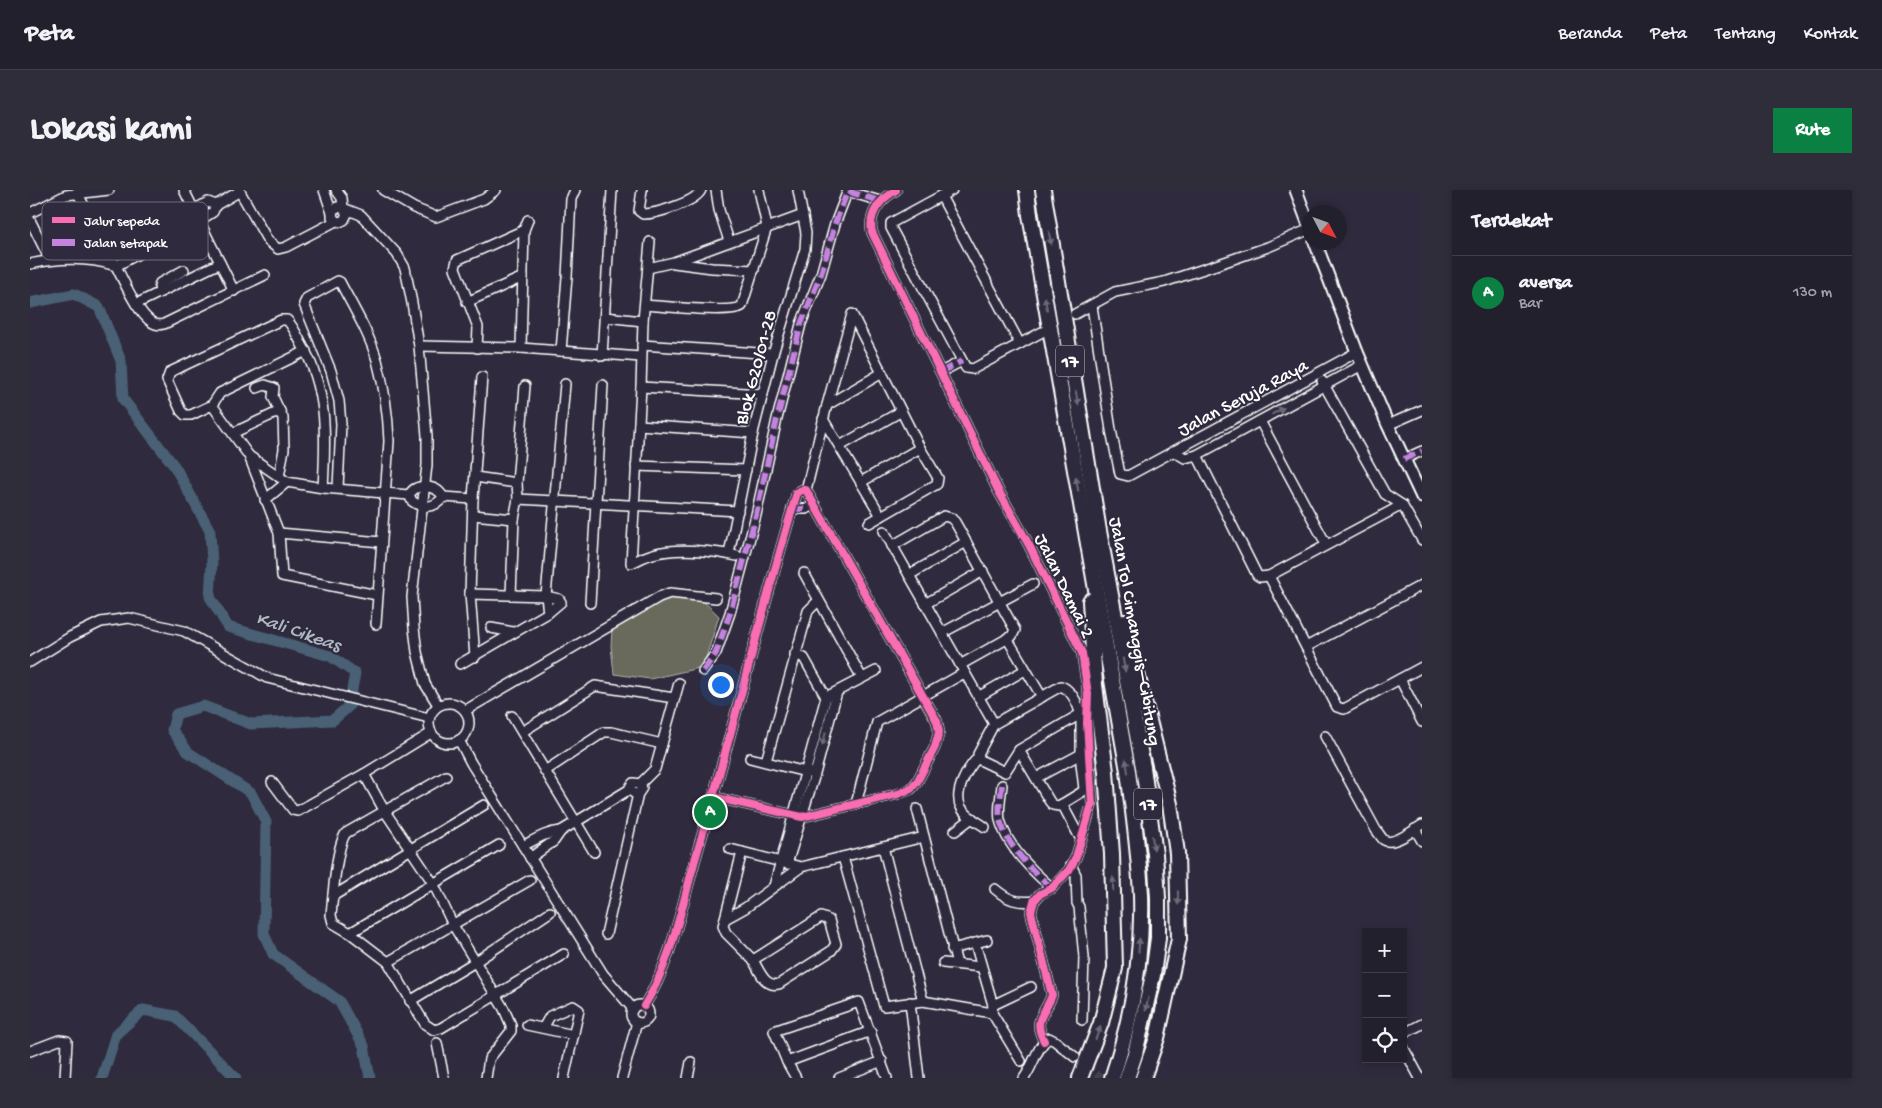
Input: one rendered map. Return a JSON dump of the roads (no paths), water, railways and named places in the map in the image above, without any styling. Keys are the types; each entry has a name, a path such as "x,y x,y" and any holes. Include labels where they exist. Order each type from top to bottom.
{"highway":[{"name":"Jalan Tol Cimanggis–Cibitung","path":"1027,190 1092,531 1143,767 1155,854 1158,938 1153,975 1135,1054 1127,1078"},
{"name":"Jalan Tol Cimanggis–Cibitung","path":"1043,190 1128,771 1138,855 1141,896 1137,965 1131,1016 1112,1078"},
{"path":"1080,1078 1102,1023 1115,968 1112,854 1106,772 1095,685 1092,531"},
{"path":"1092,531 1157,746 1170,804 1177,853 1179,939 1157,1038 1143,1078"}],"main road":[{"path":"1296,190 1302,206"},
{"path":"1318,250 1362,366 1422,497"}],"street":[{"path":"52,202 66,195 78,192 109,190"},
{"path":"184,190 190,202"},
{"path":"325,190 339,214 370,224 397,254 405,268 419,346 427,436 427,466 412,598 414,628 417,652 425,684 438,705"},
{"path":"208,215 213,212 216,205 240,191 268,241 278,249 286,247 339,214 342,198 336,190"},
{"path":"383,190 414,208 436,217 484,199 496,190"},
{"path":"561,351 571,199 575,190"},
{"path":"602,356 612,190"},
{"path":"642,190 639,211 643,214 651,214 687,202 697,196 701,190"},
{"path":"716,190 719,210 729,241"},
{"path":"645,305 722,310 740,308 742,306 766,227 759,190"},
{"name":"Blok G20/01-28","path":"634,506 631,563 653,554 664,552 733,555 738,511 753,432 773,354 805,249 806,233 798,190"},
{"path":"703,671 716,653 730,613 756,515 801,324 848,190 880,201 896,190"},
{"path":"952,190 891,223 891,228 966,368 970,370 1042,332"},
{"path":"78,192 83,202"},
{"path":"941,196 1020,344"},
{"name":"Jalan Damai 2","path":"880,201 871,223 872,232 998,490 1029,545 1082,653 1088,694 1087,723 1092,804 1076,857 1052,888 1040,894 1034,901"},
{"path":"208,202 216,205"},
{"path":"30,213 42,207"},
{"path":"648,268 674,262 803,215"},
{"path":"30,220 42,244"},
{"path":"521,348 524,230 528,220"},
{"path":"477,348 478,327 455,268 457,260 524,230"},
{"path":"1075,314 1115,292 1164,282 1268,247 1302,232"},
{"path":"208,239 234,291"},
{"path":"634,506 641,387 642,321 650,242"},
{"path":"30,264 50,260 92,260 116,266 127,260"},
{"path":"112,260 136,304 152,323 157,325 164,324 265,275"},
{"path":"674,262 712,268 754,270"},
{"path":"136,304 220,263"},
{"path":"161,292 160,283 184,270"},
{"path":"467,302 524,277"},
{"path":"338,488 341,424 338,400 331,371 304,304 307,298 338,281 367,334 376,359 388,420 389,441 376,624"},
{"path":"1092,306 1111,430 1120,474 1128,476 1173,451"},
{"path":"713,797 798,817 856,804 911,789 917,782 935,747 938,732 937,721 806,490 823,419 852,314 900,412 938,478 937,484 869,523"},
{"path":"605,317 642,321"},
{"path":"306,351 220,393 212,405 191,415 184,414 167,380 168,374 281,320 289,322 306,351 315,376 324,416 326,439 323,488"},
{"path":"642,345 773,354"},
{"path":"419,346 521,348 602,356 641,357"},
{"name":"Jalan Seruja Raya","path":"1173,451 1357,352"},
{"path":"941,372 962,361"},
{"name":"Jalan Seruja Raya","path":"1173,451 1185,458 1197,455 1362,366"},
{"path":"827,405 882,373"},
{"path":"1319,374 1385,494 1402,505 1422,540"},
{"path":"474,657 470,594 473,499 482,377"},
{"path":"548,613 546,596 565,384"},
{"path":"257,388 265,385 274,388 273,396 283,418 284,449 279,477"},
{"path":"511,595 514,519 518,500 517,483 524,386"},
{"path":"590,603 603,386"},
{"path":"641,387 763,394"},
{"path":"212,405 249,456 279,533 282,576 377,595"},
{"path":"1388,425 1422,410"},
{"path":"233,434 280,411"},
{"path":"840,446 900,412"},
{"path":"823,419 881,516"},
{"path":"1260,421 1326,544"},
{"path":"639,426 753,432"},
{"path":"1215,429 1222,440"},
{"path":"861,482 920,448"},
{"path":"1404,459 1422,451"},
{"path":"1197,455 1257,575 1263,578 1402,505"},
{"path":"249,456 287,482 323,488 409,495"},
{"path":"636,466 746,470"},
{"path":"475,477 517,483"},
{"path":"266,500 287,482"},
{"path":"409,495 418,486 425,486 438,490 443,497"},
{"path":"644,1006 652,994 665,964 797,493 806,490"},
{"path":"409,495 414,503 432,506 437,504 443,497"},
{"path":"443,497 473,499"},
{"path":"518,500 738,511"},
{"path":"792,509 806,509 815,504"},
{"path":"473,515 514,519"},
{"path":"856,804 876,724 923,697 1013,634 1014,628 951,518 944,516 892,546"},
{"path":"884,531 994,724"},
{"path":"279,533 381,542"},
{"path":"909,575 966,542"},
{"path":"926,604 983,571"},
{"path":"804,573 862,678"},
{"path":"1269,576 1337,707 1344,709 1422,667"},
{"path":"942,633 1033,584"},
{"path":"1306,647 1422,585"},
{"path":"466,710 659,596 670,593 716,598"},
{"path":"460,664 548,613 561,602 559,599 546,596 470,594"},
{"path":"766,761 808,611 818,600"},
{"path":"30,662 70,637 101,622 130,618 184,631 267,678 429,718"},
{"path":"491,628 513,632"},
{"path":"1007,638 1042,697"},
{"path":"796,654 804,658 826,697 805,772 798,817"},
{"path":"978,698 1025,670"},
{"path":"826,697 876,671"},
{"path":"1400,679 1422,722"},
{"path":"530,858 546,848 561,831 576,821 634,791 641,790 640,784 656,769 679,682"},
{"path":"522,732 595,686 674,698"},
{"path":"985,827 965,813 960,806 959,794 967,771 978,757 994,724 1061,686 1067,689 1078,706 1081,716 1081,754 1084,789 1082,792 1059,806 1053,805 1019,750"},
{"path":"774,886 815,774 837,692"},
{"path":"450,702 466,710 469,716 469,729 466,735 459,740 448,743 441,742 431,733 429,718 432,711 438,705 450,702"},
{"path":"512,716 594,852"},
{"path":"978,757 980,760 1005,772 1019,750 1077,716 1081,716"},
{"path":"545,770 604,732 662,744"},
{"path":"272,782 296,812 303,810 431,733"},
{"path":"1325,736 1376,830 1384,840 1391,842 1419,827 1422,841"},
{"path":"459,740 471,763 604,974 633,1009"},
{"path":"1036,778 1081,754"},
{"path":"750,758 815,774"},
{"path":"364,774 384,810 433,883 452,925 496,996 511,1025 511,1031 489,1058 486,1078"},
{"path":"446,776 384,810 346,833 343,837 333,896 332,920 335,925 350,933 388,962 424,1024 434,1030 441,1028 496,996 564,954"},
{"path":"1002,785 1000,821 1010,841 1037,875 1052,888"},
{"path":"606,934 634,791"},
{"path":"1062,804 1078,836"},
{"path":"333,896 484,805"},
{"path":"917,809 957,964"},
{"path":"955,830 972,818"},
{"path":"523,846 553,831 561,831"},
{"path":"539,837 546,848"},
{"path":"725,919 745,908 801,867 924,837"},
{"path":"350,933 499,846"},
{"path":"883,847 923,1001"},
{"path":"730,849 801,867"},
{"path":"742,852 723,926 726,933 753,960 766,982 774,985 779,984 831,951 836,944 829,920 821,917 753,960"},
{"path":"843,857 886,1007 923,1001 992,1009 1030,987"},
{"path":"1071,865 1076,875 1077,904 1079,907 1084,957 1082,1020"},
{"path":"388,962 530,880"},
{"path":"995,889 1012,900 1019,902 1034,901 1031,912 1052,996 1040,1017 1038,1028 1044,1041"},
{"path":"410,1001 475,962 550,912"},
{"path":"952,949 987,940"},
{"path":"975,943 992,1009 1021,1061"},
{"path":"943,963 981,967"},
{"path":"796,1078 774,1031 859,1002 888,1078"},
{"path":"910,1002 919,1078"},
{"path":"638,1005 644,1006 648,1011 648,1018 643,1022 637,1022 632,1016 633,1009 638,1005"},
{"path":"543,1028 550,1016 572,1006 579,1010 564,1078"},
{"path":"622,1078 637,1022"},
{"path":"1407,1032 1422,1024"},
{"path":"528,1025 574,1035"},
{"path":"787,1062 870,1030"},
{"path":"1024,1078 1030,1071 1044,1041 1049,1038 1075,1057"},
{"path":"30,1051 59,1040 67,1041 65,1078"},
{"path":"436,1043 444,1078"},
{"path":"1407,1052 1418,1065 1420,1078"},
{"path":"840,1078 882,1061"},
{"path":"688,1078 691,1062"}],"waterway":[{"name":"Kali Cikeas","path":"30,303 74,294 99,307 121,361 123,399 175,467 210,531 212,563 210,597 228,627 330,656 355,673 349,706 333,720 251,724 203,706 176,714 172,730 188,752 251,793 266,822 264,934 273,954 339,1001 364,1046 370,1078"},
{"name":"Kali Cikeas","path":"102,1078 116,1034 143,1010 175,1016 236,1078"}],"tunnel":[{"path":"1075,1057 1100,1078"}],"place":[{"name":"aversa","path":"710,812"}]}
